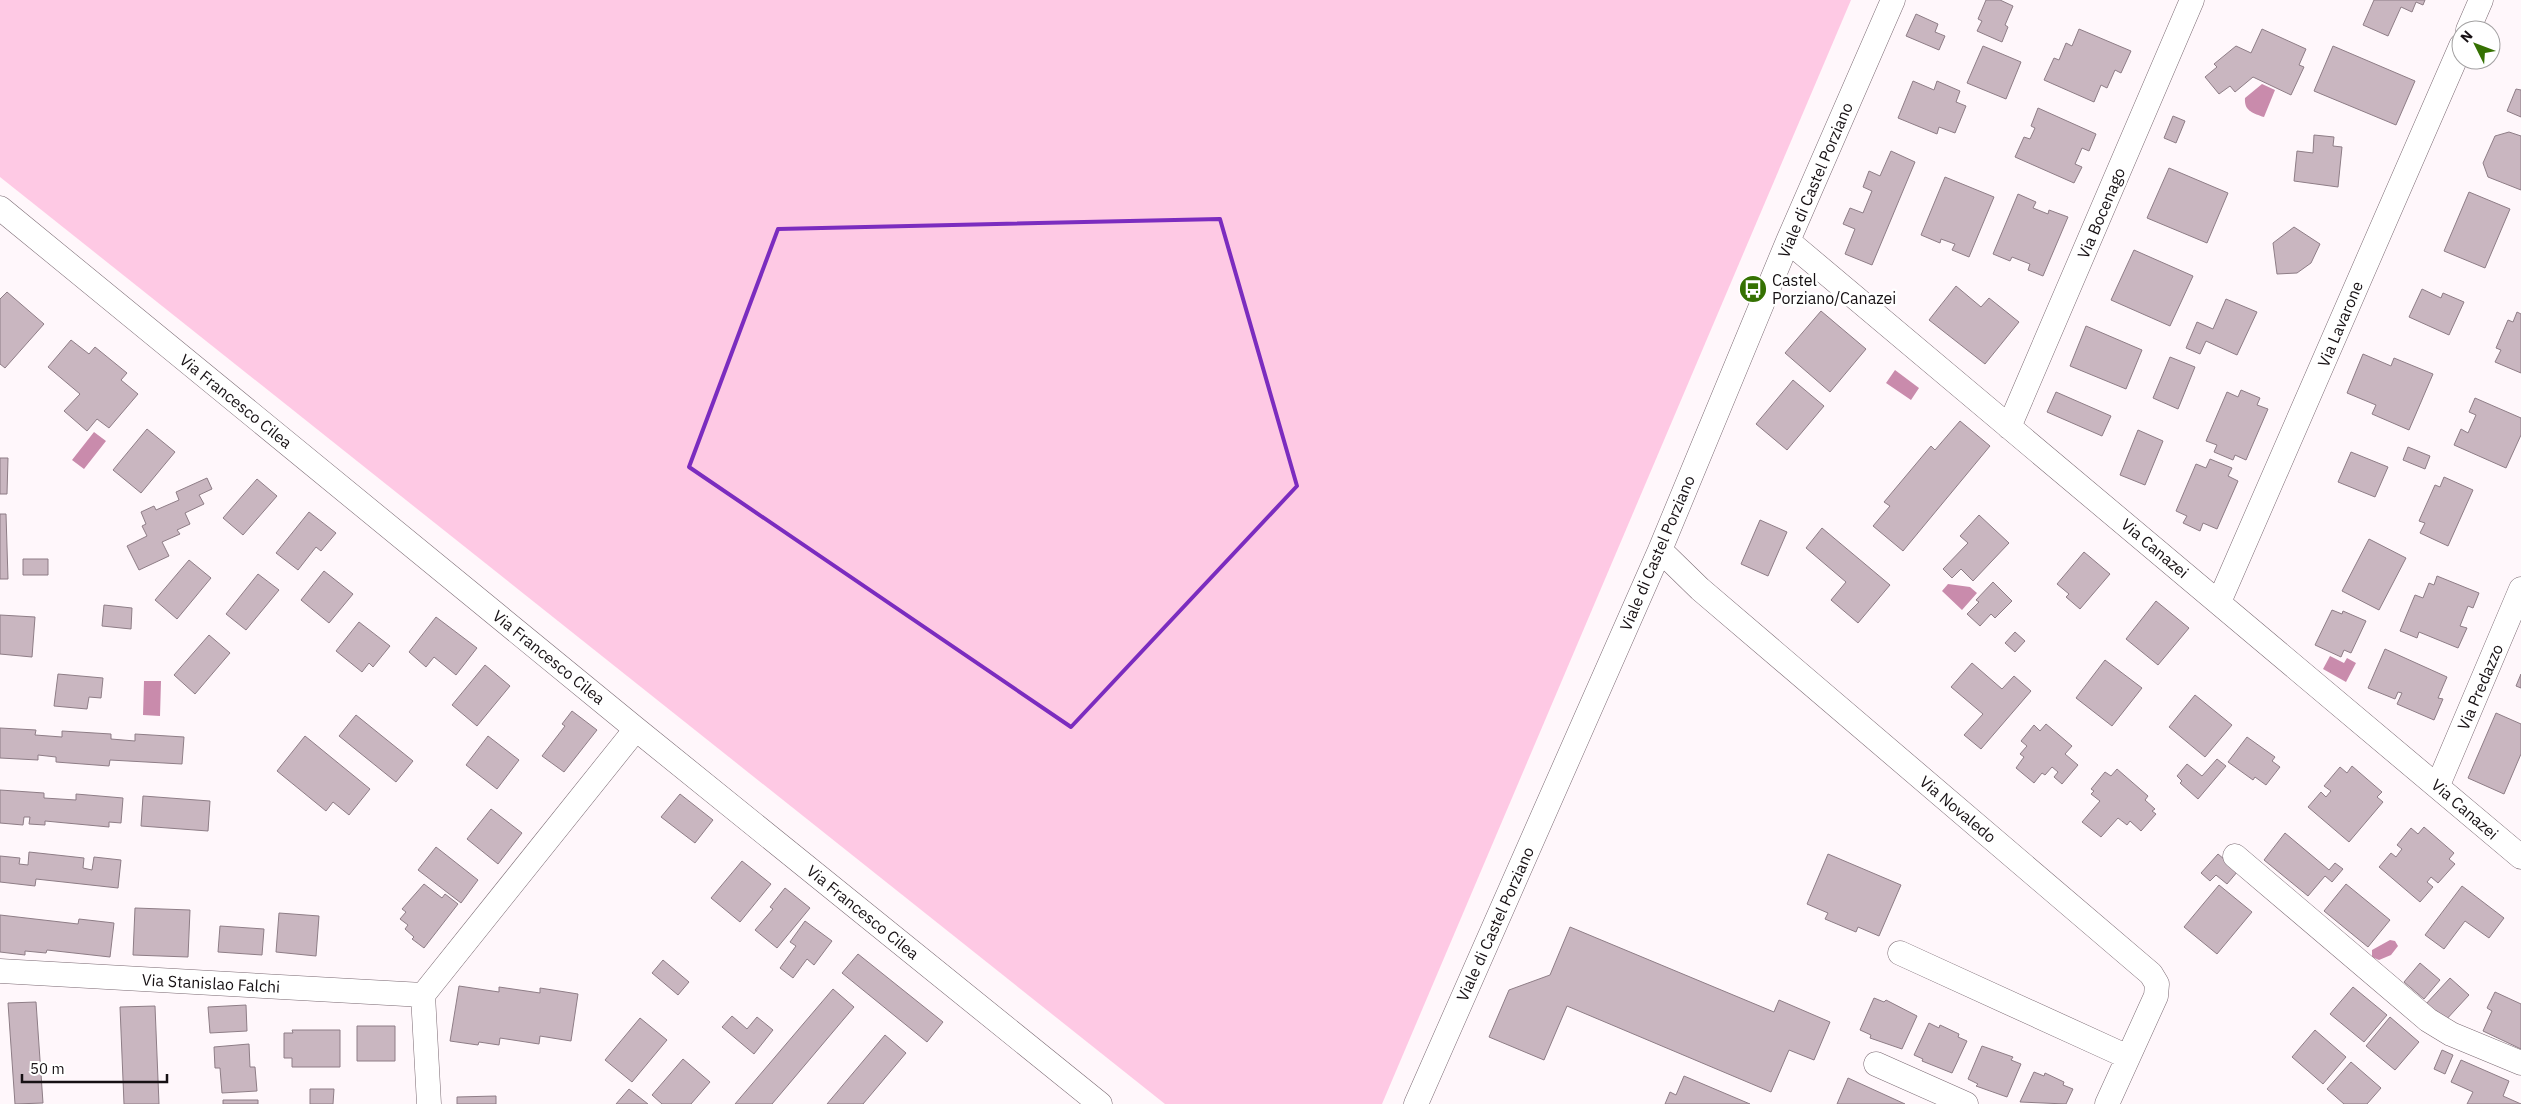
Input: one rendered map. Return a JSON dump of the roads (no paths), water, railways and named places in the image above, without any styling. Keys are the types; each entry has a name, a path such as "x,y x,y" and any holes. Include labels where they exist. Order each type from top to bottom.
{"street":[{"name":"Viale di Castel Porziano","path":"1416,1104 1660,550 1788,241 1893,0"},
{"name":"Via Bocenago","path":"2009,426 2192,0"},
{"path":"2472,20 2481,0"},
{"name":"Via Lavarone","path":"2219,602 2451,69"},
{"name":"Via Francesco Cilea","path":"0,208 636,728 1100,1104"},
{"name":"Via Canazei","path":"1788,241 2521,857"},
{"name":"Via Novaledo","path":"1660,550 1700,589 2148,970 2157,984 2157,992 2107,1104"},
{"name":"Via Predazzo","path":"2438,786 2521,589"},
{"path":"428,1104 422,995 636,728"},
{"path":"2235,856 2428,1020 2451,1034 2521,1063"},
{"path":"1900,953 2128,1057"},
{"name":"Via Stanislao Falchi","path":"0,971 422,995"},
{"path":"1876,1064 1966,1104"}],"place":[{"name":"Castel Porziano/Canazei","path":"1753,289"}]}
